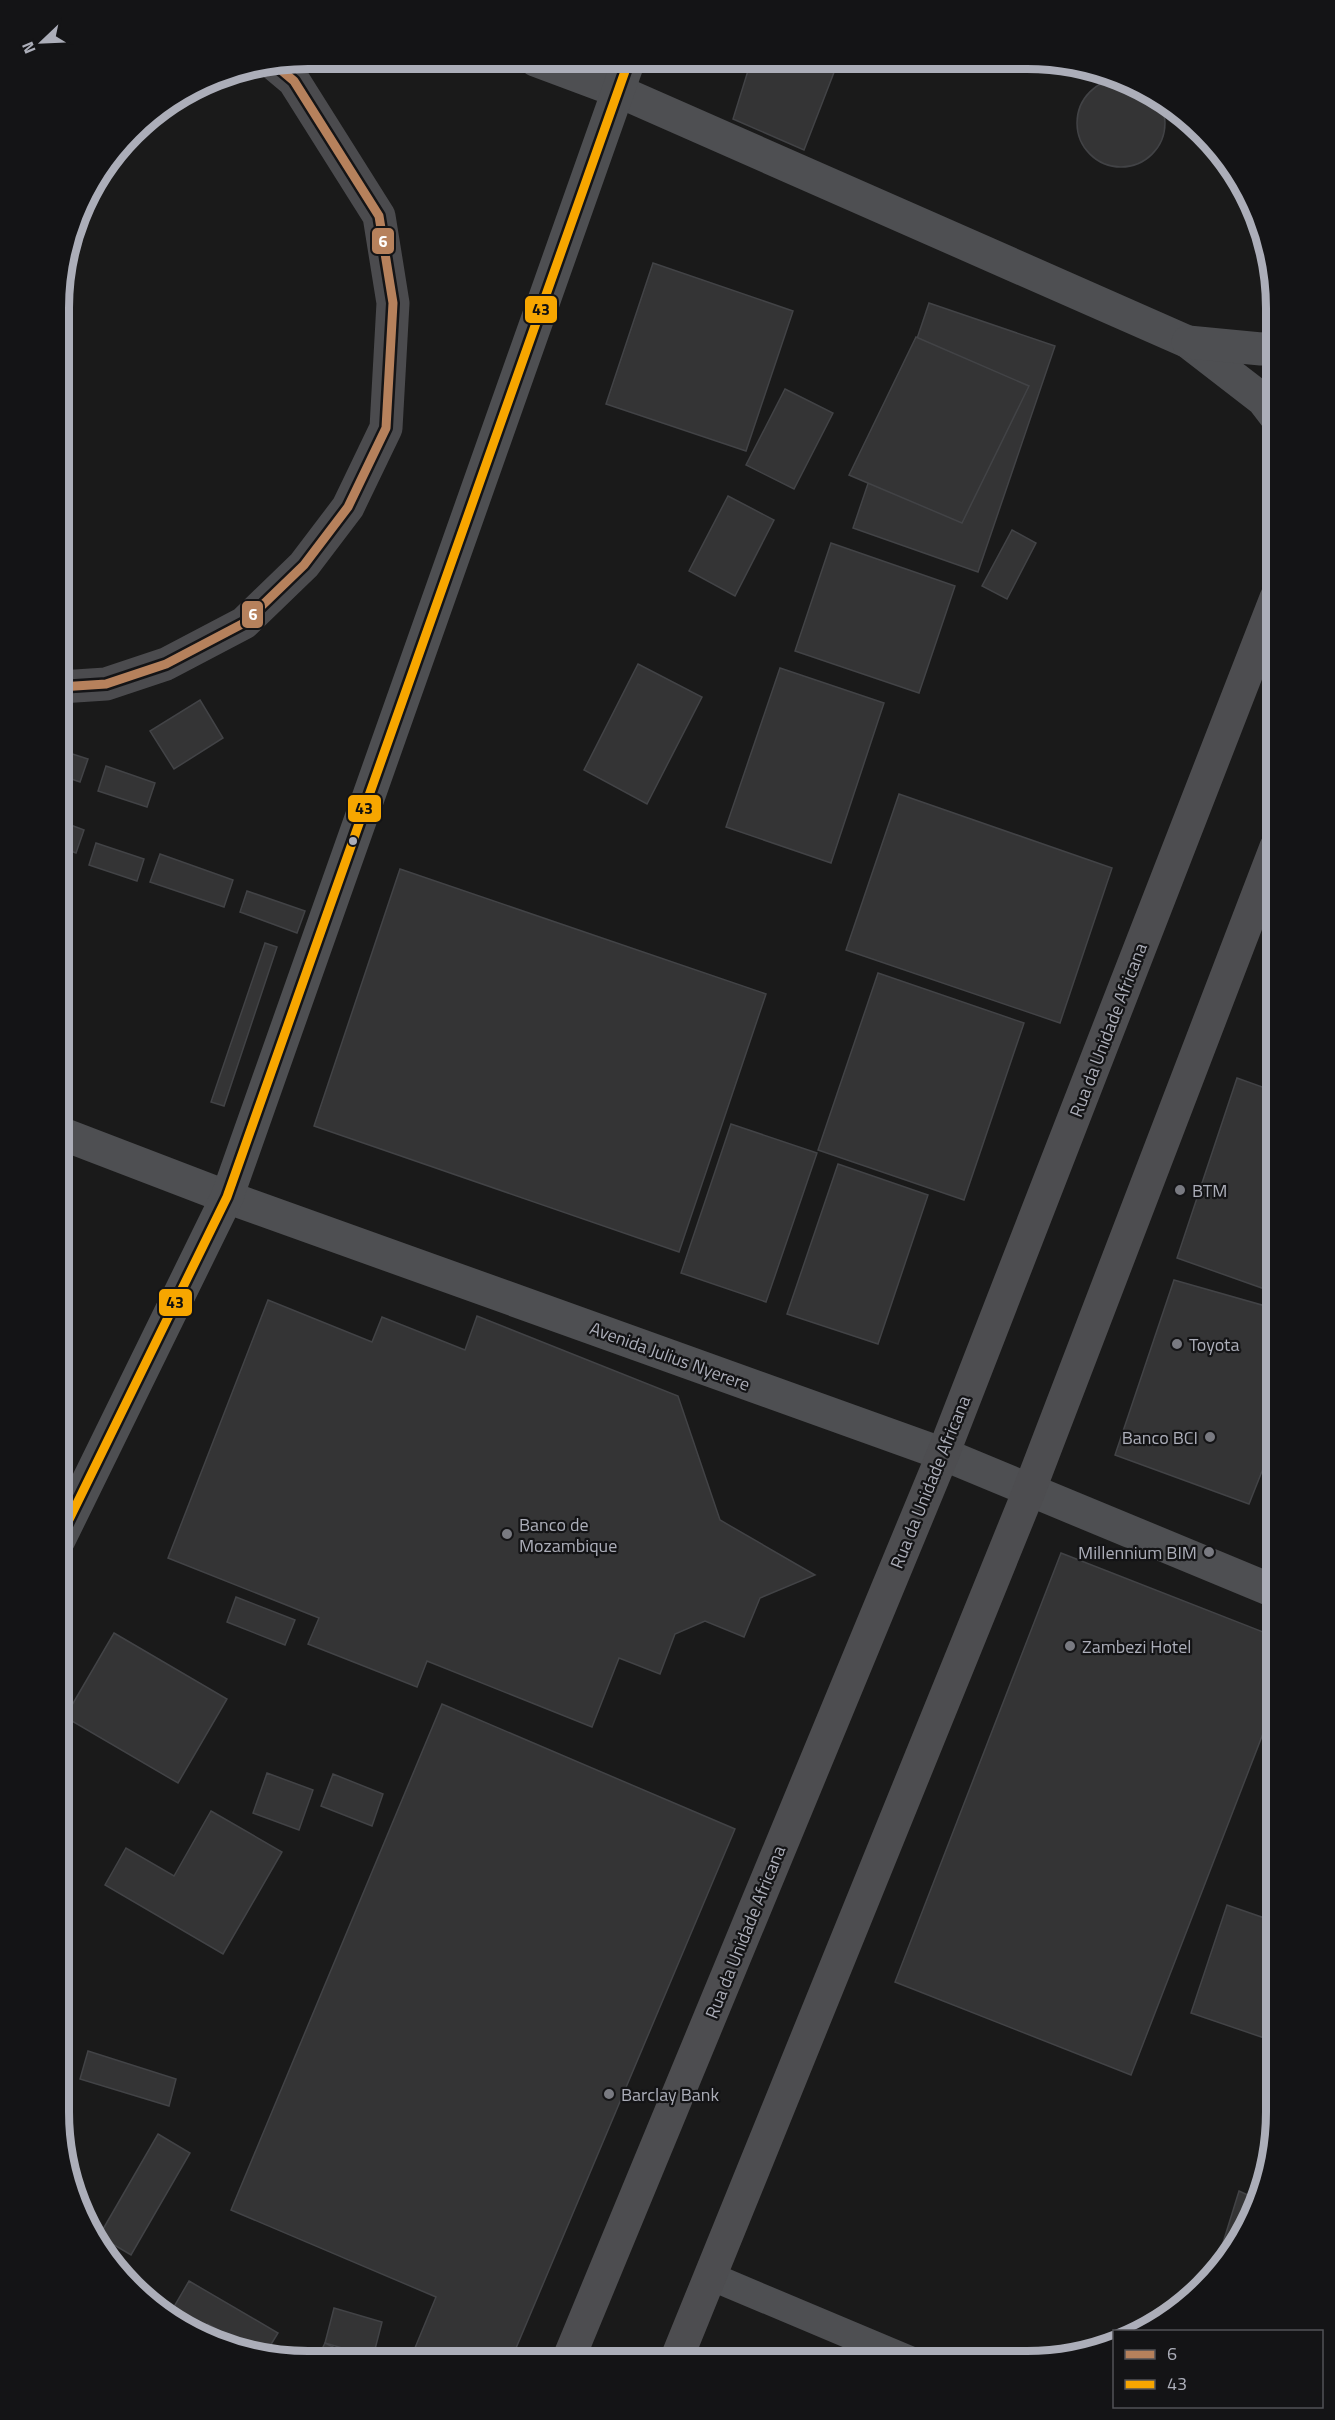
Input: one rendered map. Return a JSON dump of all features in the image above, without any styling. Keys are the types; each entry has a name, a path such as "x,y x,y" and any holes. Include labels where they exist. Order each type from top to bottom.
{"main road":[{"path":"69,686 106,684 166,664 244,623 304,565 348,507 386,428 393,303 379,216 294,81 282,71"}],"street":[{"path":"559,69 618,91 1188,342 1266,404"},
{"path":"69,1520 227,1197 626,69"},
{"path":"1188,342 1266,349"},
{"name":"Rua da Unidade Africana","path":"572,2351 943,1454 1266,624"},
{"path":"680,2351 1029,1491 1266,873"},
{"name":"Avenida Julius Nyerere","path":"69,1136 227,1197 943,1454 1266,1588"}],"lane":[{"path":"710,2276 888,2351"}],"building":[{"path":"749,69 835,69 804,150 733,119"},
{"path":"1105,82 1146,101 1164,114 1164,132 1157,147 1145,159 1130,166 1112,166 1097,159 1085,147 1078,132 1078,114 1081,106 1090,92"},
{"path":"653,263 793,311 746,451 606,404"},
{"path":"929,303 1055,346 978,572 853,528"},
{"path":"916,337 1029,386 962,523 849,475"},
{"path":"785,389 833,413 794,489 746,465"},
{"path":"728,496 774,520 735,596 689,571"},
{"path":"1012,530 1036,543 1007,599 982,586"},
{"path":"831,543 955,586 919,693 795,651"},
{"path":"638,664 702,697 647,804 584,770"},
{"path":"780,668 884,703 831,863 726,827"},
{"path":"200,700 223,738 174,769 150,731"},
{"path":"69,753 88,759 80,782 69,778"},
{"path":"106,766 155,783 147,807 98,791"},
{"path":"899,794 1112,868 1060,1023 846,950"},
{"path":"69,824 84,830 76,853 69,850"},
{"path":"96,843 144,859 137,881 89,865"},
{"path":"160,854 233,880 224,907 150,882"},
{"path":"400,869 766,994 679,1252 314,1126"},
{"path":"247,891 305,911 297,933 240,912"},
{"path":"265,943 277,947 224,1106 211,1102"},
{"path":"878,973 1024,1023 964,1200 818,1150"},
{"path":"1237,1078 1266,1088 1266,1289 1177,1258"},
{"path":"731,1124 817,1153 766,1302 681,1273"},
{"path":"838,1164 928,1195 878,1344 787,1314"},
{"path":"1174,1280 1266,1306 1266,1461 1249,1504 1115,1455"},
{"path":"268,1300 372,1342 382,1317 465,1350 477,1316 678,1396 720,1520 815,1575 760,1598 744,1637 705,1621 675,1634 660,1674 619,1658 592,1727 427,1661 417,1687 308,1644 319,1618 168,1558"},
{"path":"1061,1553 1266,1633 1266,1726 1131,2075 895,1982"},
{"path":"236,1597 295,1620 285,1645 227,1622"},
{"path":"114,1633 227,1699 178,1783 69,1719 69,1710"},
{"path":"442,1704 735,1829 515,2351 414,2351 436,2297 231,2210"},
{"path":"267,1773 313,1790 299,1830 253,1813"},
{"path":"333,1774 383,1794 372,1826 321,1806"},
{"path":"211,1811 282,1852 223,1954 105,1885 126,1848 174,1876"},
{"path":"1227,1905 1266,1919 1266,2039 1191,2013"},
{"path":"88,2051 176,2079 169,2106 80,2079"},
{"path":"158,2134 190,2153 131,2255 106,2240 101,2232"},
{"path":"1239,2191 1250,2196 1234,2231 1220,2253"},
{"path":"189,2281 278,2333 269,2347 246,2343 208,2324 206,2327 173,2309"},
{"path":"334,2308 382,2322 375,2351 352,2351 325,2343"},
{"path":"325,2343 341,2351 321,2351"}],"transit line":[{"name":"43","path":"69,1520 227,1197 626,69"},
{"name":"6","path":"69,686 106,684 166,664 244,623 304,565 348,507 386,428 393,303 379,216 294,81 282,71"}],"place":[{"name":"BTM","path":"1180,1190"},
{"name":"Toyota","path":"1177,1344"},
{"name":"Banco BCI","path":"1210,1437"},
{"name":"Banco de Mozambique","path":"507,1534"},
{"name":"Millennium BIM","path":"1209,1552"},
{"name":"Zambezi Hotel","path":"1070,1646"},
{"name":"Barclay Bank","path":"609,2094"}]}
